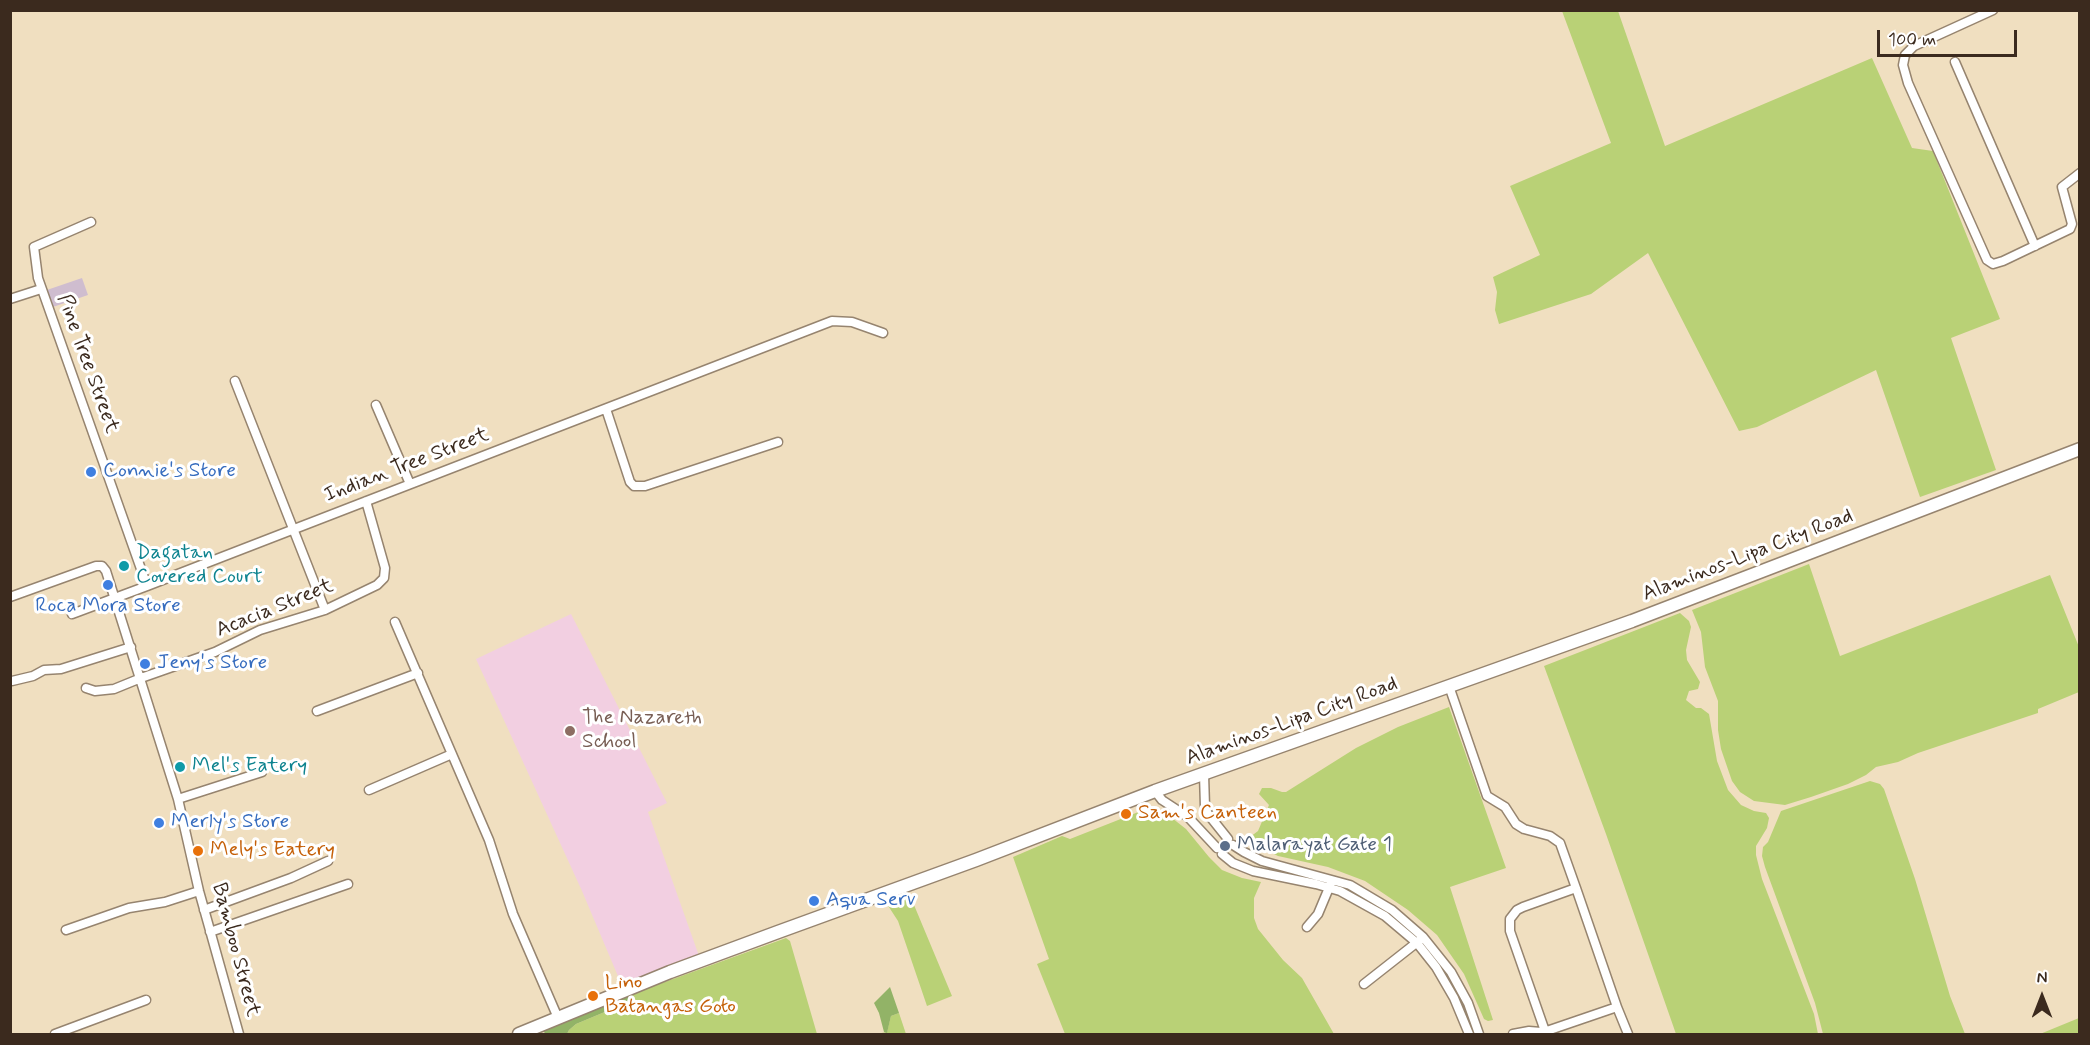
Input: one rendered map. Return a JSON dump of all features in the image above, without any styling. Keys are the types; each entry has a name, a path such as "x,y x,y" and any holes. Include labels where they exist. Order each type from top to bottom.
{"main road":[{"name":"Alaminos-Lipa City Road","path":"519,1035 670,972 1155,791 1632,621 2079,449"}],"street":[{"path":"1993,10 1914,46 1905,55 1903,65 1904,75 1987,260 1993,264 2072,227 2062,187 2079,173"},
{"path":"1955,62 2035,246"},
{"name":"Pine Tree Street","path":"91,222 34,247 41,289 147,586"},
{"path":"10,299 41,289"},
{"name":"Indian Tree Street","path":"72,614 116,599 832,321 843,320 883,333"},
{"path":"235,381 325,610"},
{"path":"375,405 410,484"},
{"path":"606,409 630,482 634,486 645,486 778,442"},
{"name":"Acacia Street","path":"86,688 105,691 215,652 260,630 325,610 377,585 384,578 385,568 366,501"},
{"name":"Bamboo Street","path":"10,597 102,566 106,571 177,800 204,910 239,1035"},
{"path":"394,622 489,840 513,915 558,1018"},
{"path":"12,681 33,676 44,670 61,669 131,647"},
{"path":"317,711 418,673"},
{"path":"1449,686 1487,796 1505,807 1516,824 1524,829 1555,838 1560,843 1628,1035"},
{"path":"369,790 452,754"},
{"path":"177,800 262,772"},
{"path":"1204,774 1205,807 1230,842 1262,861 1331,883 1420,940 1457,981 1468,1003 1479,1035"},
{"path":"1155,791 1162,800 1188,817 1233,863 1253,871 1331,883"},
{"path":"1209,840 1220,830"},
{"path":"204,910 291,878 328,861"},
{"path":"1307,927 1318,914 1331,883"},
{"path":"210,932 348,884"},
{"path":"1542,1033 1510,931 1510,919 1522,907 1576,888"},
{"path":"66,930 129,908 165,902 199,891"},
{"path":"1364,984 1420,940"},
{"path":"1420,940 1449,988 1469,1035"},
{"path":"55,1035 146,1000"},
{"path":"1513,1035 1529,1031 1542,1033 1617,1007"}],"shaded area":[{"path":"82,278 88,295 50,308 44,291"},
{"name":"The Nazareth School","path":"571,614 667,803 648,812 699,956 623,988 582,891 476,659"}],"green space":[{"path":"1562,11 1618,11 1665,146 1872,58 1912,148 1933,151 2000,319 1951,338 1996,470 1920,497 1876,370 1757,427 1739,431 1648,253 1591,294 1499,324 1495,310 1497,292 1493,277 1540,255 1510,186 1611,143"},
{"path":"1809,564 1840,656 2050,575 2079,647 2079,692 2038,709 2038,713 1918,753 1898,762 1876,767 1848,784 1811,797 1785,805 1754,801 1740,792 1732,781 1721,749 1718,730 1718,701 1705,667 1701,632 1692,610"},
{"path":"1680,613 1689,621 1691,627 1686,650 1687,660 1700,682 1698,689 1689,691 1686,700 1709,714 1717,761 1728,790 1741,805 1766,813 1769,818 1767,828 1756,846 1756,855 1762,879 1814,1014 1818,1034 1676,1034 1544,666"},
{"path":"1449,707 1506,868 1450,887 1493,1020 1488,1021 1484,1019 1464,974 1437,935 1408,910 1365,881 1328,867 1278,856 1246,840 1258,831 1269,805 1259,794 1262,788 1286,792 1356,748 1398,727"},
{"path":"1870,781 1880,784 1884,789 1915,879 1950,996 1965,1034 1823,1034 1815,1003 1765,867 1762,856 1763,847 1768,842 1781,811"},
{"path":"1141,811 1154,811 1172,818 1186,829 1222,870 1261,882 1254,898 1254,918 1258,929 1283,960 1302,978 1334,1034 1065,1034 1037,964 1049,959 1013,857 1062,836 1070,839"},
{"path":"909,893 952,996 927,1006 898,921 885,901"},
{"path":"786,938 790,941 817,1034 567,1034 576,1024 631,1001 629,995"},
{"path":"890,987 899,1013 891,1016 887,1033 884,1032 874,1003"},
{"path":"629,995 631,1001 576,1024 567,1034 545,1034 543,1029"},
{"path":"899,1013 906,1034 876,1034 887,1032 891,1016"},
{"path":"2079,1018 2079,1034 2040,1034"}],"place":[{"name":"Connie's Store","path":"91,472"},
{"name":"Dagatan Covered Court","path":"124,566"},
{"name":"Roca Mora Store","path":"108,585"},
{"name":"Jeny's Store","path":"145,664"},
{"name":"The Nazareth School","path":"570,731"},
{"name":"Mel's Eatery","path":"180,767"},
{"name":"Sam's Canteen","path":"1126,814"},
{"name":"Merly's Store","path":"159,823"},
{"name":"Malarayat Gate 1","path":"1225,846"},
{"name":"Mely's Eatery","path":"198,851"},
{"name":"Aqua Serv","path":"814,901"},
{"name":"Lino Batangas Goto","path":"593,996"}]}
